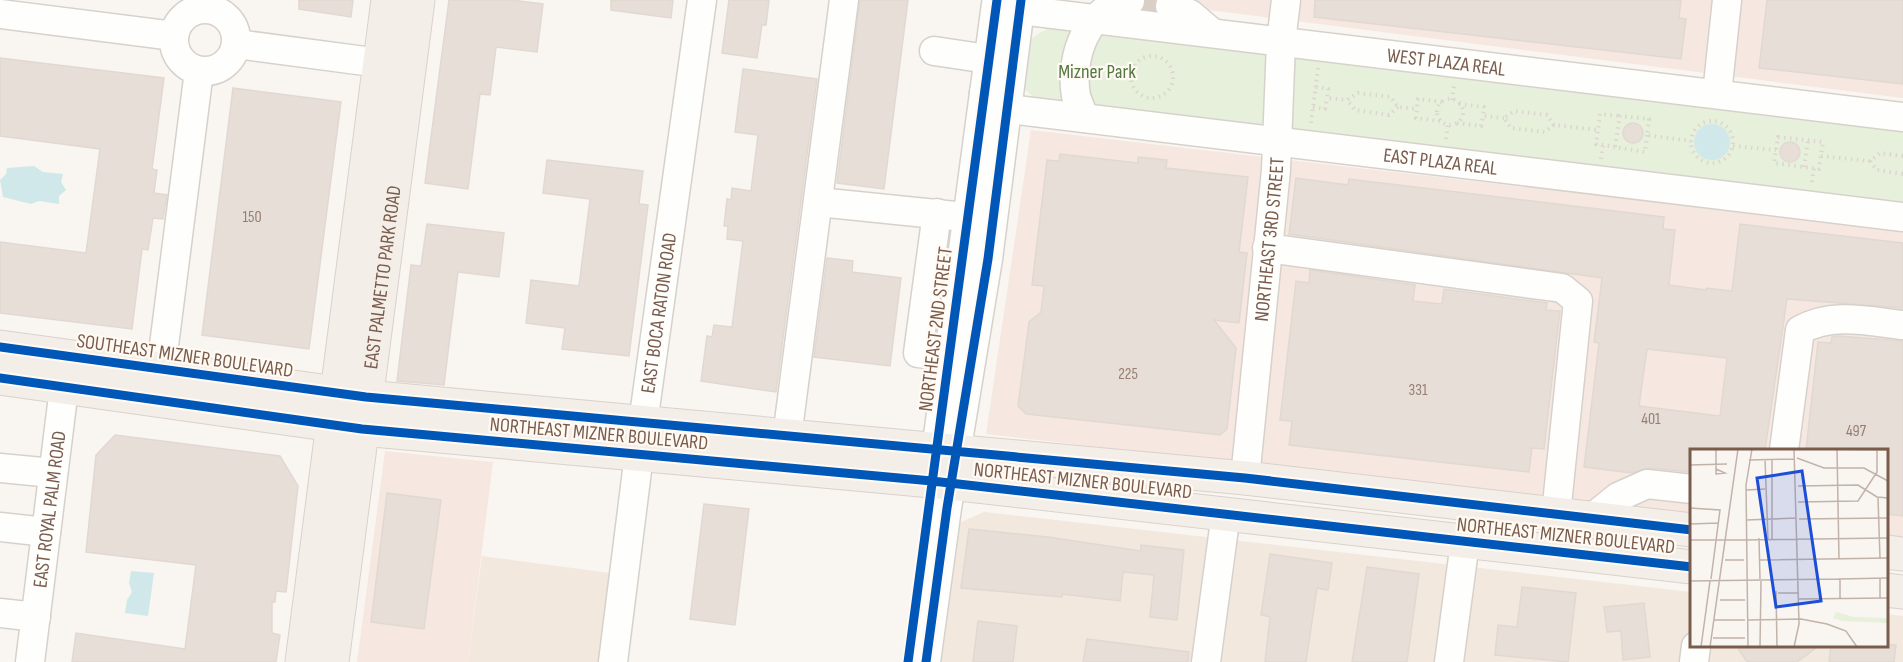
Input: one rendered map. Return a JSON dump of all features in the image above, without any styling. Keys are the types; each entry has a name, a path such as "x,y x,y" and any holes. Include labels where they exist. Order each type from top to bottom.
{"main road":[{"name":"EAST PALMETTO PARK ROAD","path":"332,662 349,411 380,63 388,0"},
{"name":"EAST PALMETTO PARK ROAD","path":"302,662 349,411 418,0"},
{"name":"SOUTHEAST MIZNER BOULEVARD","path":"0,347 66,371 349,411"},
{"name":"SOUTHEAST MIZNER BOULEVARD","path":"0,378 66,371 160,369 349,411"},
{"name":"NORTHEAST MIZNER BOULEVARD","path":"349,411 944,467 1245,478 1690,530"},
{"name":"NORTHEAST MIZNER BOULEVARD","path":"641,439 787,437 944,467 1226,513 1690,567"},
{"path":"1465,542 1546,525 1556,514"},
{"path":"1638,561 1690,550"},
{"path":"1888,552 1903,554"},
{"path":"1888,590 1903,592"}],"street":[{"name":"EAST BOCA RATON ROAD","path":"613,662 641,439 702,0"},
{"path":"787,437 844,0"},
{"name":"NORTHEAST 3RD STREET","path":"1245,478 1267,248 1286,0"},
{"path":"1717,94 1727,0"},
{"path":"1084,118 1076,96 1075,67 1093,19 1114,2 1130,1"},
{"path":"212,5 233,25 237,44 228,62 209,72 199,71 190,68 177,55 174,36 183,18 212,5"},
{"path":"1170,6 1191,14 1214,34"},
{"name":"WEST PLAZA REAL","path":"1008,8 1903,117"},
{"name":"NORTHEAST 2ND STREET","path":"926,662 922,628 985,184 1008,109 1001,61 1008,8"},
{"path":"0,14 174,36"},
{"path":"237,44 380,63"},
{"path":"934,51 1001,61"},
{"name":"NORTHEAST 2ND STREET","path":"985,184 984,92 1001,61"},
{"path":"160,369 199,71"},
{"name":"EAST PLAZA REAL","path":"984,92 1008,109 1903,217"},
{"path":"975,258 1005,256 1009,250 1013,224 1012,195 1007,189 985,184"},
{"path":"818,202 980,218"},
{"path":"937,213 918,353 949,357"},
{"path":"1267,248 1562,288 1570,292 1578,301 1556,514"},
{"name":"NORTHEAST 2ND STREET","path":"944,467 949,357 975,258"},
{"path":"1784,449 1800,330 1816,321 1835,318 1903,325"},
{"name":"EAST ROYAL PALM ROAD","path":"30,662 66,371"},
{"path":"0,468 53,474"},
{"path":"1592,518 1618,497 1647,484 1690,489"},
{"path":"1206,662 1226,513"},
{"path":"0,527 46,532"},
{"path":"1449,662 1465,542"},
{"path":"0,613 36,617"},
{"name":"NORTHEAST 2ND STREET","path":"908,662 922,628"},
{"path":"1694,662 1696,647"}],"path":[{"path":"1308,145 1321,47"},
{"path":"1151,56 1165,60 1173,71 1173,84 1165,94 1152,99 1135,89 1131,75 1137,62 1151,56"},
{"path":"1313,107 1325,109 1327,98 1328,89 1316,87"},
{"path":"1327,98 1347,100 1358,93 1369,94 1391,97 1398,107"},
{"path":"1418,99 1442,102 1450,100 1459,104 1484,107 1481,126 1456,123 1448,125 1441,121 1416,118 1418,99"},
{"path":"1347,100 1355,110 1389,115 1398,107 1417,109"},
{"path":"1441,121 1437,111 1442,102"},
{"path":"1456,123 1462,112 1459,104"},
{"path":"1483,116 1504,118 1514,111 1547,115 1554,125"},
{"path":"1600,114 1620,116 1649,118 1645,152 1596,144 1600,114"},
{"path":"1615,147 1620,116"},
{"path":"1504,118 1511,128 1545,132 1554,125 1598,130"},
{"path":"1713,121 1729,129 1733,146 1722,161 1708,163 1698,158 1691,141 1701,124 1713,121"},
{"path":"1647,135 1691,141"},
{"path":"1778,137 1823,142 1819,169 1774,163 1776,150 1778,137"},
{"path":"1804,167 1808,141"},
{"path":"1733,146 1776,150"},
{"path":"1821,156 1870,161 1880,153 1903,156"},
{"path":"1870,161 1877,170 1903,174"}],"shaded area":[{"name":"Mizner Park","path":"1129,0 1903,0 1903,98"},
{"name":"Mizner Park","path":"1031,130 1903,231 1903,541 1888,539 1888,449 1690,449 1690,516 986,434"},
{"path":"385,451 493,462 468,662 357,662"},
{"path":"984,512 1690,592 1690,647 1888,647 1888,614 1903,616 1903,662 941,662 959,523"},
{"path":"482,556 610,573 598,662 468,662"}],"green space":[{"name":"Mizner Park","path":"1050,27 1903,127 1903,203 1041,103 1019,85 1027,41"}],"water":[{"path":"1712,124 1725,129 1730,142 1725,155 1712,160 1699,155 1694,142 1699,129"},
{"path":"34,166 43,172 63,174 61,182 66,190 59,196 59,204 39,201 31,204 3,197 0,180 6,174 7,168"},
{"path":"131,571 154,573 148,616 125,613 127,600 132,592 129,583"}],"building":[{"path":"299,0 353,0 351,17 299,9"},
{"path":"449,0 511,0 543,4 537,52 496,47 490,95 480,94 468,189 425,183"},
{"path":"611,0 673,0 671,18 611,10"},
{"path":"729,0 769,0 766,25 762,25 757,58 722,53"},
{"path":"860,0 908,0 884,189 837,183"},
{"path":"1150,0 1155,5 1150,10 1145,5"},
{"path":"1315,0 1681,0 1679,18 1686,19 1681,59 1314,17"},
{"path":"1767,0 1903,0 1903,84 1759,68"},
{"path":"0,58 164,78 152,169 157,170 154,193 167,195 163,219 153,218 148,250 142,249 132,329 0,313 0,242 86,253 100,149 0,136"},
{"path":"743,69 817,79 776,392 701,381 707,336 712,337 714,325 732,327 743,241 727,239 728,226 724,226 727,199 731,200 732,188 751,191 758,135 735,132"},
{"path":"233,88 341,102 309,349 202,335"},
{"path":"1633,123 1640,126 1643,133 1640,140 1633,143 1626,140 1623,133 1626,126"},
{"path":"1790,142 1797,145 1800,152 1797,159 1790,162 1783,159 1780,152 1783,145"},
{"path":"1060,154 1138,163 1138,157 1167,160 1166,168 1248,177 1239,252 1247,253 1239,323 1214,320 1236,348 1227,429 1220,435 1026,414 1018,406 1029,322 1041,312 1044,286 1032,285 1047,160 1059,161"},
{"path":"547,160 643,171 639,204 648,205 629,356 562,349 565,328 526,323 531,280 579,286 590,199 543,193"},
{"path":"1296,178 1348,185 1349,179 1664,217 1663,229 1675,230 1669,285 1706,290 1706,288 1732,291 1740,224 1903,243 1903,308 1787,299 1765,449 1690,449 1690,472 1649,468 1632,473 1584,467 1599,343 1594,342 1602,278 1289,234","holes":["1647,349 1727,358 1720,416 1639,406"]},
{"path":"427,224 504,233 499,277 458,272 444,385 397,381 411,265 421,266"},
{"path":"827,258 853,261 852,272 901,278 890,366 814,357"},
{"path":"1310,270 1415,285 1413,301 1442,304 1444,289 1547,303 1546,310 1560,311 1544,449 1532,448 1529,472 1289,445 1292,421 1280,420 1296,281 1309,283"},
{"path":"1832,337 1903,341 1903,516 1888,514 1888,449 1806,449 1818,342 1831,343"},
{"path":"115,435 280,456 298,486 286,592 276,591 275,602 272,602 272,633 280,635 276,662 72,662 76,633 185,649 196,565 86,552 96,455"},
{"path":"387,493 441,500 424,629 371,622"},
{"path":"704,504 749,509 735,625 690,619"},
{"path":"969,529 1048,537 1141,551 1141,545 1184,550 1177,620 1150,617 1154,575 1123,572 1120,601 1062,594 1062,597 961,588"},
{"path":"1270,554 1332,563 1328,590 1317,588 1306,662 1265,662 1270,617 1261,615"},
{"path":"1367,567 1419,574 1407,662 1352,662"},
{"path":"1522,587 1576,593 1568,662 1495,655 1498,625 1517,627"},
{"path":"1644,603 1650,657 1623,660 1621,631 1607,632 1604,607"},
{"path":"978,621 1017,626 1013,662 973,662"},
{"path":"1087,639 1189,652 1188,662 1083,662"},
{"path":"1896,645 1894,662 1829,662 1831,647"},
{"path":"1737,647 1817,647 1797,662 1747,662"}],"tunnel":[{"path":"1130,1 1170,6"}],"cycle path":[{"path":"908,662 997,0"},
{"path":"926,662 947,508 988,259 1021,0"},
{"path":"0,347 366,397 1245,478 1690,530"},
{"path":"0,378 362,429 932,481 1690,567"}]}
